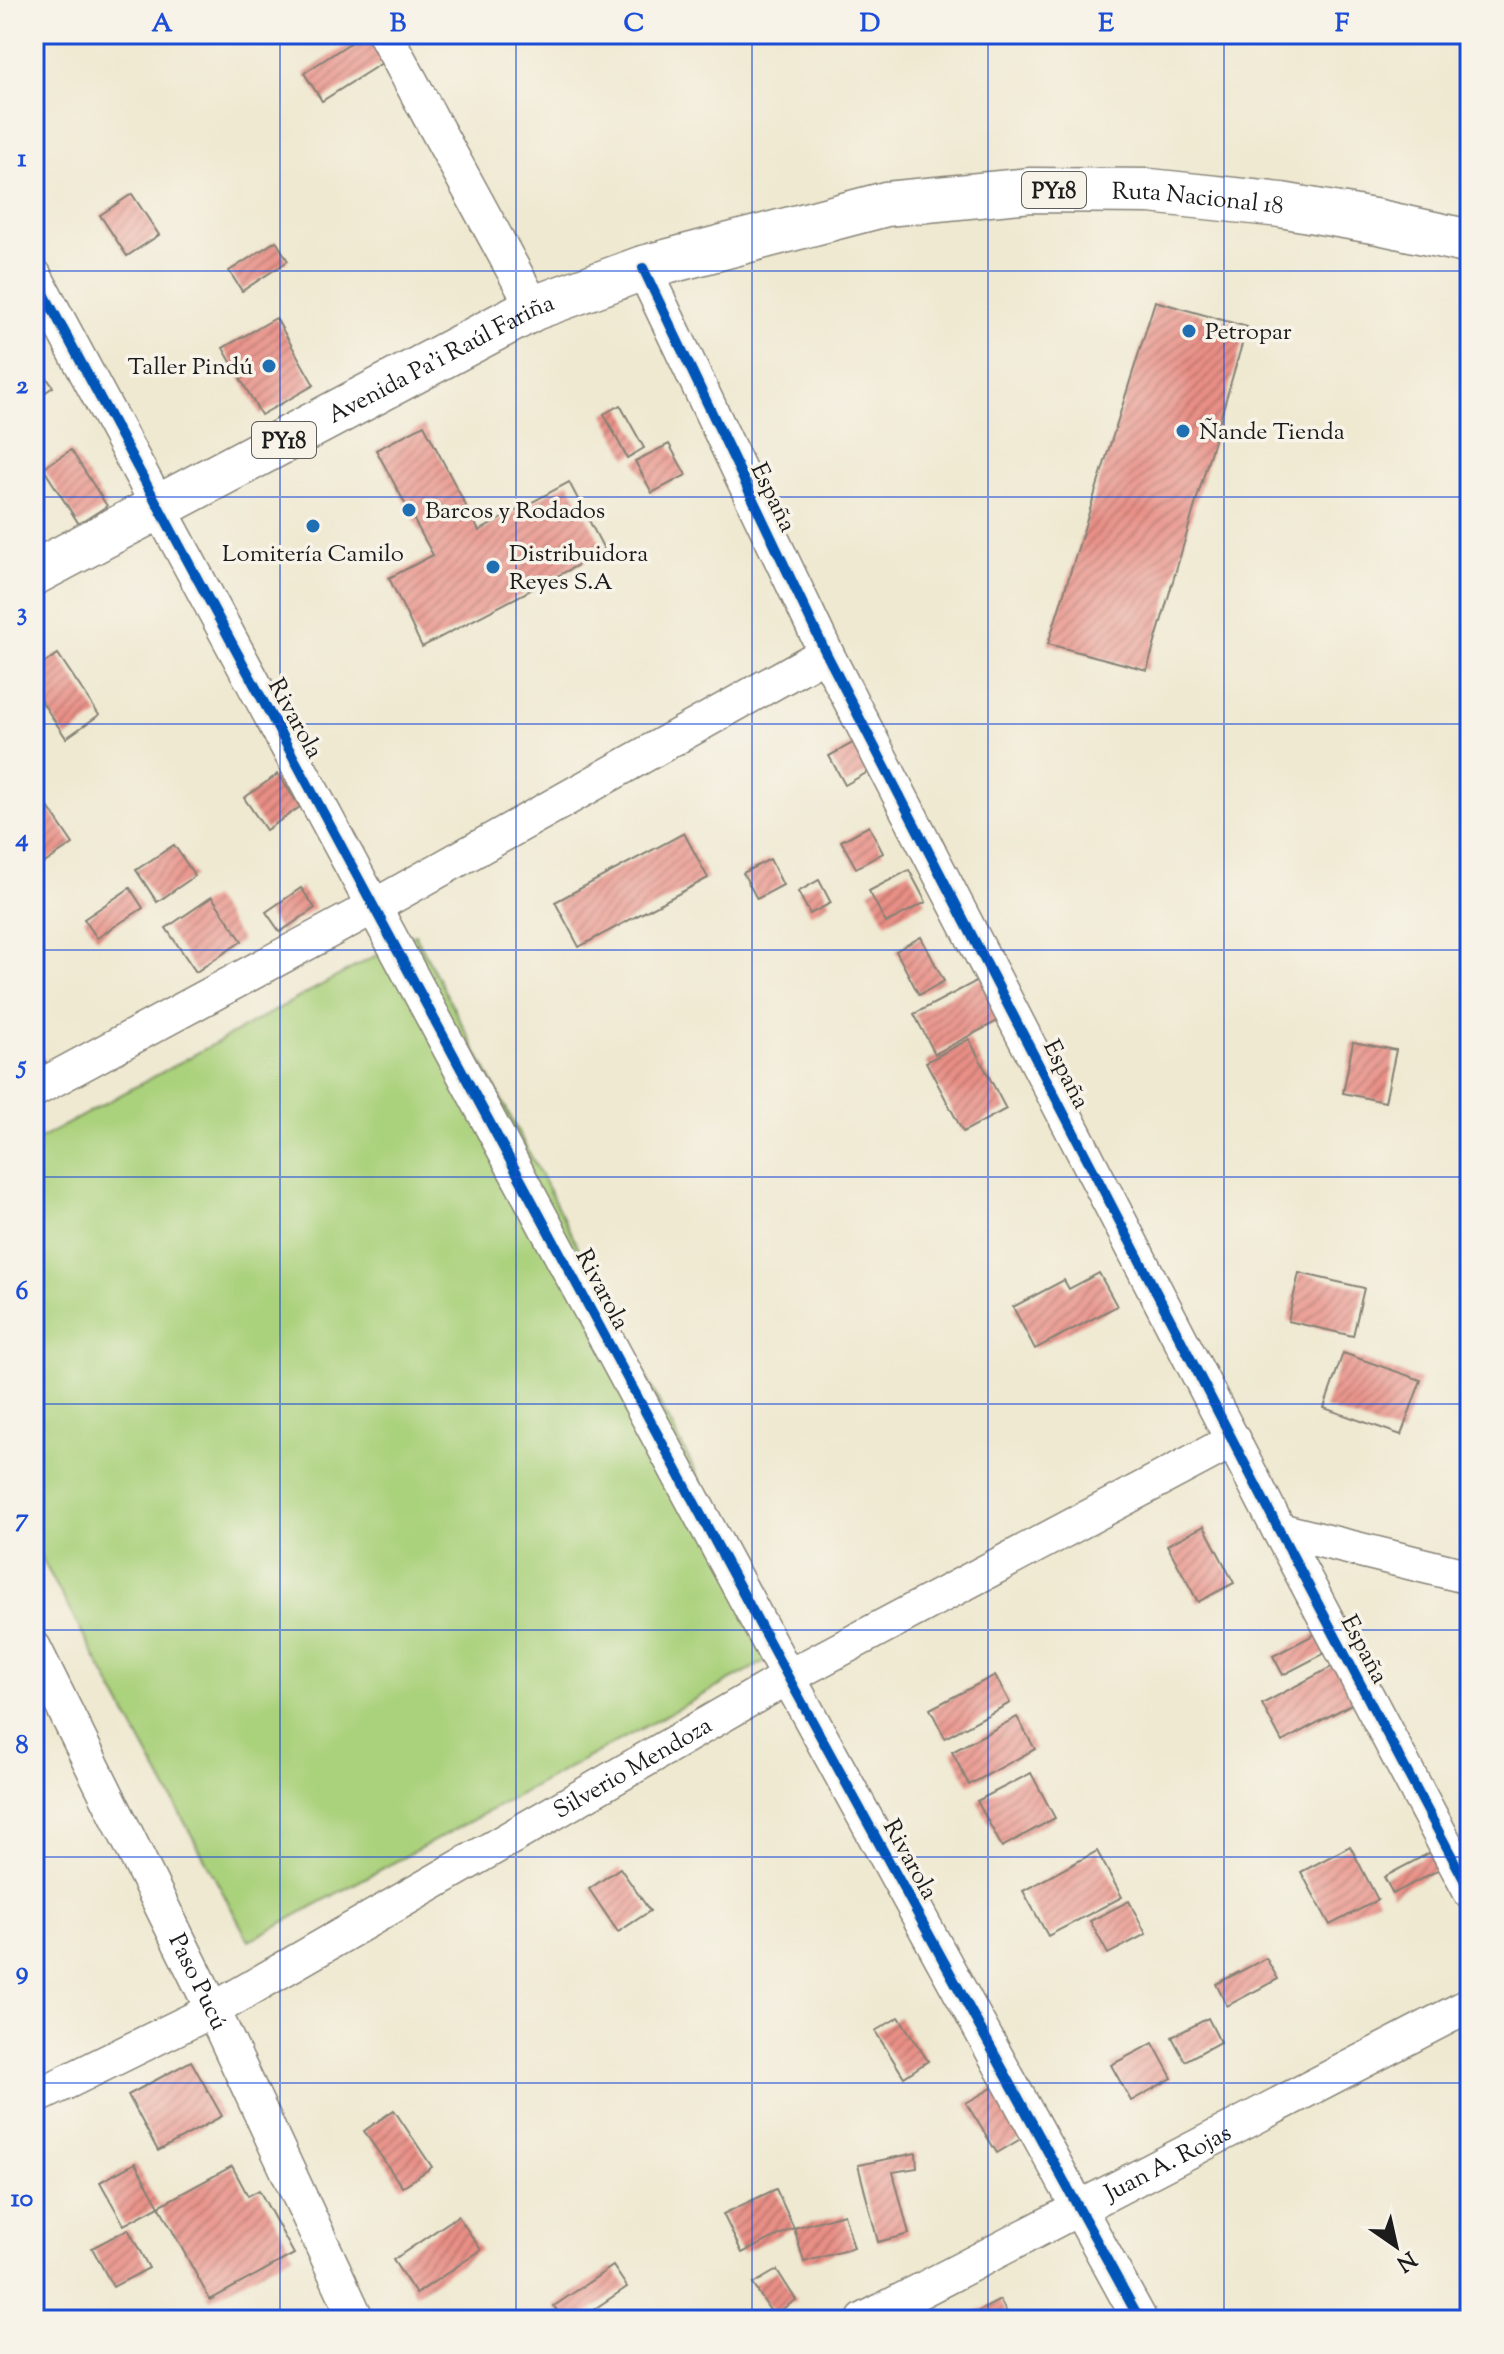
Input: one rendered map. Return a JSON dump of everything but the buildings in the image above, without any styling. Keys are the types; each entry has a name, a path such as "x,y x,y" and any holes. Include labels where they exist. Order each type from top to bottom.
{"highway":[{"name":"Ruta Nacional 18","path":"643,268 886,204 1031,190 1150,191 1281,205 1470,242"},
{"name":"Avenida Pa'i Raúl Fariña","path":"34,573 534,308 643,268"}],"street":[{"path":"385,34 534,308"},
{"name":"España","path":"643,268 826,653 1279,1530 1470,1891"},
{"name":"Rivarola","path":"34,275 788,1677 1140,2320"},
{"path":"34,1090 375,906 826,653"},
{"name":"Silverio Mendoza","path":"34,2098 213,2010 788,1677 1234,1440"},
{"path":"1279,1530 1470,1577"},
{"name":"Paso Pucú","path":"34,1648 213,2010 357,2320"},
{"name":"Juan A. Rojas","path":"864,2320 1470,2005"}],"green space":[{"path":"415,934 788,1649 249,1941 34,1544 34,1142"}],"cycle path":[{"path":"643,268 826,653 1279,1530 1470,1891"},
{"path":"34,275 788,1677 1140,2320"}],"place":[{"name":"Petropar","path":"1189,331"},
{"name":"Taller Pindú","path":"269,366"},
{"name":"Ñande Tienda","path":"1183,431"},
{"name":"Barcos y Rodados","path":"409,510"},
{"name":"Lomitería Camilo","path":"313,526"},
{"name":"Distribuidora Reyes S.A","path":"493,567"}]}
